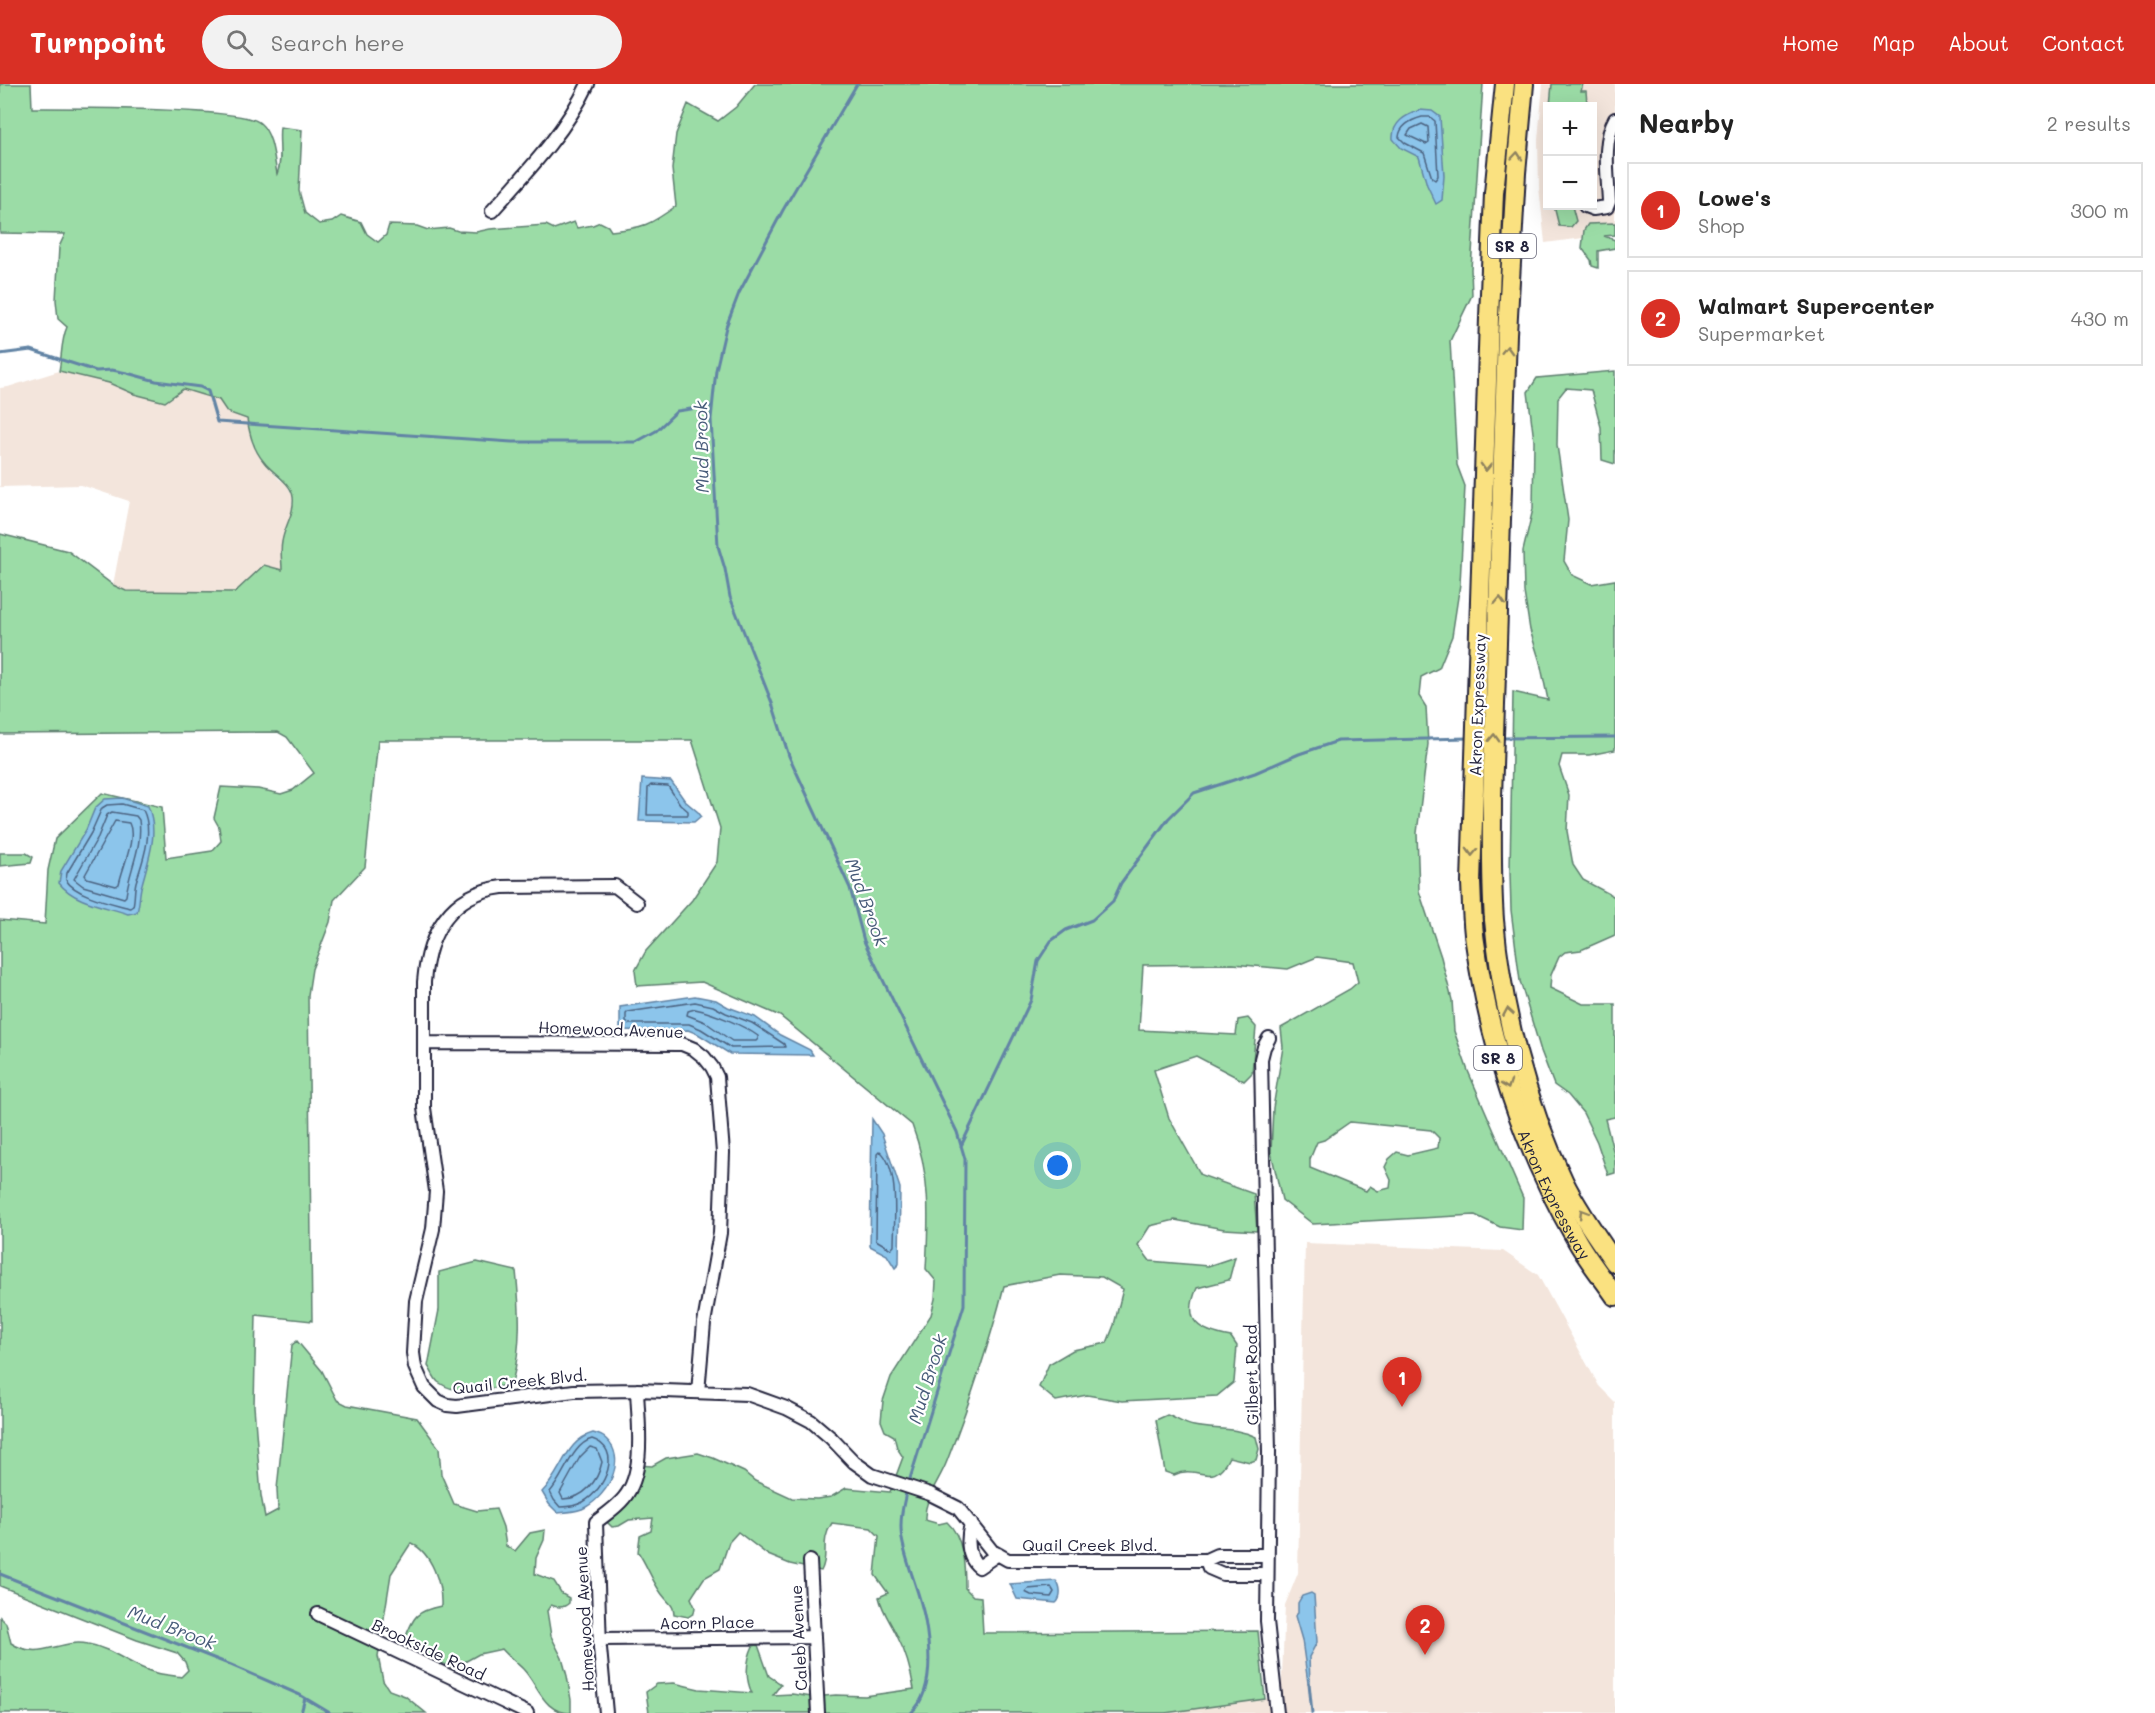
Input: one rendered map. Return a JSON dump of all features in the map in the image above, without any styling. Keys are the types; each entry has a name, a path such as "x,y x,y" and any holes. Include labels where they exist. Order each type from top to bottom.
{"highway":[{"name":"Akron Expressway","path":"1504,84 1494,193 1473,794 1471,883 1474,940 1484,999 1499,1063 1517,1115 1543,1177 1577,1241 1615,1296"},
{"name":"Akron Expressway","path":"1524,84 1516,172 1507,334 1492,797 1491,869 1494,920 1511,1026 1536,1113 1565,1183 1615,1263"}],"street":[{"path":"492,211 543,151 588,84"},
{"path":"1597,208 1606,207 1609,202 1608,145 1615,119"},
{"name":"Quail Creek Blvd.","path":"637,903 615,886 502,887 488,889 462,903 440,923 427,955 424,982 424,1108 436,1191 434,1229 416,1301 413,1353 415,1367 424,1387 438,1401 457,1406 574,1391 638,1390 747,1394 786,1408 811,1421 872,1475 938,1497 958,1508 992,1551 1008,1560 1206,1560 1217,1556 1268,1555"},
{"name":"Gilbert Road","path":"1269,1038 1263,1047 1261,1059 1269,1452 1267,1621 1277,1713"},
{"name":"Homewood Avenue","path":"425,1043 682,1044 694,1049 712,1066 717,1077 719,1095 723,1188 720,1233 704,1323 698,1392"},
{"name":"Homewood Avenue","path":"606,1713 600,1639 596,1522 625,1498 634,1480 638,1465 638,1390"},
{"path":"971,1523 968,1534 969,1548 975,1564 979,1567 998,1554"},
{"path":"1206,1560 1209,1568 1218,1573 1267,1574"},
{"name":"Caleb Avenue","path":"810,1561 818,1713"},
{"name":"Brookside Road","path":"318,1614 527,1713"},
{"name":"Acorn Place","path":"600,1639 814,1637"}],"shaded area":[{"path":"1543,84 1615,84 1615,234 1545,243 1539,187 1538,140"},
{"path":"59,371 109,383 134,394 165,402 183,389 219,400 227,412 247,419 252,443 264,462 280,480 285,482 293,496 291,518 282,542 282,571 264,565 235,592 126,591 113,585 129,501 81,485 0,487 0,388"},
{"path":"1305,1243 1503,1251 1538,1275 1599,1386 1615,1402 1615,1713 1283,1713 1281,1699 1285,1605 1298,1573"},
{"path":"1269,1698 1271,1713 1165,1713 1265,1699"}],"green space":[{"path":"0,84 31,84 32,108 189,111 246,118 260,123 268,133 277,174 280,163 280,127 302,130 299,191 305,213 319,224 332,222 341,216 361,222 367,234 378,242 386,235 389,225 417,226 428,230 449,228 476,232 546,225 554,229 574,222 577,228 600,222 608,226 611,231 646,224 676,206 672,169 676,134 688,104 718,121 736,107 755,84 1483,84 1471,269 1472,295 1450,341 1457,465 1465,486 1460,584 1452,636 1439,668 1421,677 1419,696 1426,707 1428,744 1417,833 1419,891 1441,957 1452,1000 1454,1031 1468,1071 1523,1198 1522,1230 1500,1227 1475,1215 1313,1224 1282,1200 1271,1152 1273,1108 1283,1047 1281,1028 1350,989 1358,982 1353,962 1317,957 1288,969 1233,964 1143,965 1139,1030 1236,1035 1238,1020 1248,1018 1256,1027 1252,1073 1244,1081 1196,1056 1154,1070 1169,1118 1201,1175 1254,1194 1257,1231 1224,1229 1175,1220 1150,1226 1138,1245 1150,1261 1208,1266 1235,1257 1229,1280 1197,1288 1191,1309 1196,1323 1202,1328 1231,1337 1237,1346 1234,1382 1217,1396 1122,1401 1087,1395 1056,1401 1039,1387 1049,1364 1073,1350 1107,1343 1123,1289 1102,1277 1060,1275 1004,1286 971,1396 947,1461 929,1497 925,1512 925,1520 939,1524 947,1522 957,1536 964,1562 965,1588 973,1596 981,1597 983,1633 1258,1631 1265,1699 1165,1713 649,1713 646,1692 657,1684 674,1683 699,1689 752,1693 747,1676 748,1664 753,1646 758,1645 769,1676 781,1684 773,1695 865,1696 914,1689 904,1652 879,1597 888,1593 875,1575 879,1536 871,1528 832,1523 826,1537 825,1559 821,1571 790,1564 768,1555 738,1532 729,1542 720,1569 704,1578 691,1598 695,1607 694,1613 688,1617 674,1614 638,1552 640,1536 651,1531 653,1518 629,1520 612,1527 607,1522 605,1514 625,1498 638,1465 652,1466 666,1458 698,1453 744,1472 755,1481 792,1498 831,1497 846,1488 890,1492 903,1457 897,1448 894,1436 885,1431 881,1421 883,1401 891,1377 931,1315 935,1299 936,1281 926,1269 928,1232 926,1179 918,1143 912,1125 780,1016 702,982 637,986 635,971 646,951 692,900 717,862 720,828 692,740 378,740 365,867 334,900 330,922 312,969 308,995 312,1321 256,1315 254,1406 261,1496 265,1517 278,1510 277,1489 292,1345 297,1341 322,1371 337,1400 347,1405 417,1418 439,1448 441,1474 454,1504 477,1511 496,1509 503,1527 506,1546 515,1551 530,1533 545,1530 544,1540 536,1558 535,1574 554,1581 562,1594 569,1598 569,1603 565,1606 551,1605 547,1611 551,1636 562,1658 567,1676 571,1713 554,1709 548,1704 529,1676 502,1649 479,1654 454,1668 411,1651 405,1639 410,1625 421,1613 441,1606 441,1597 430,1562 425,1554 411,1543 391,1574 378,1656 383,1681 389,1690 405,1696 426,1713 0,1713 0,1617 6,1623 11,1643 21,1648 41,1650 68,1644 88,1644 105,1649 156,1673 181,1677 188,1670 185,1662 177,1653 137,1640 0,1586 0,920 45,924 48,870 55,839 102,793 162,807 166,858 212,851 221,841 219,827 214,818 221,787 258,789 281,794 293,790 314,773 287,737 278,732 0,734 0,534 68,551 113,585 126,591 235,592 264,565 282,570 281,545 291,514 293,497 289,487 267,466 257,452 247,419 227,412 219,400 183,389 165,402 134,394 109,383 59,371 67,327 58,319 56,300 59,247 65,234 0,233","holes":["1350,1122 1431,1130 1439,1138 1438,1148 1408,1155 1397,1152 1389,1159 1385,1167 1391,1180 1390,1188 1378,1191 1370,1186 1366,1191 1310,1168 1310,1159 1317,1142 1324,1140"]},
{"path":"1552,84 1583,84 1581,91 1586,91 1587,102 1550,102"},
{"path":"1555,210 1573,210 1576,221 1571,227 1559,226"},
{"path":"1615,223 1615,235 1604,236 1615,240 1615,248 1598,251 1598,268 1592,266 1591,260 1582,248 1584,230 1588,224"},
{"path":"1615,371 1615,464 1602,460 1601,427 1591,390 1566,388 1558,398 1557,445 1568,520 1564,561 1572,575 1591,584 1615,580 1615,750 1589,755 1562,755 1559,766 1569,795 1567,831 1573,865 1583,880 1615,897 1615,935 1581,950 1565,952 1559,957 1551,975 1550,988 1583,1004 1615,1004 1615,1117 1605,1119 1615,1158 1615,1173 1608,1175 1597,1142 1583,1113 1568,1095 1554,1085 1541,1051 1520,981 1511,910 1510,873 1513,692 1548,700 1530,630 1524,592 1523,551 1533,509 1534,441 1528,392 1537,378"},
{"path":"0,853 26,853 33,857 31,863 0,866"},
{"path":"477,1262 516,1271 519,1341 515,1369 512,1383 485,1390 456,1390 438,1382 428,1366 439,1310 439,1272"},
{"path":"1167,1415 1191,1425 1233,1430 1256,1437 1259,1449 1256,1460 1250,1462 1229,1457 1223,1467 1211,1474 1183,1472 1174,1475 1165,1472 1156,1420"}],"water":[{"path":"1420,110 1432,111 1440,117 1444,176 1442,200 1436,204 1427,185 1419,157 1401,148 1393,139 1397,124 1405,117"},
{"path":"642,779 671,781 685,801 701,816 694,822 639,821"},
{"path":"122,798 148,806 153,826 152,845 141,887 139,905 137,912 128,914 73,895 59,883 61,871 86,830 95,808 105,799"},
{"path":"695,996 716,1000 755,1017 780,1035 810,1050 813,1055 730,1054 688,1030 620,1030 620,1007"},
{"path":"872,1119 882,1134 900,1188 899,1264 895,1268 887,1255 870,1246"},
{"path":"593,1433 605,1438 612,1447 615,1466 612,1476 602,1494 586,1507 576,1511 558,1513 542,1492 576,1442"},
{"path":"1056,1581 1060,1592 1056,1603 1017,1599 1010,1584"},
{"path":"1311,1593 1314,1595 1317,1642 1309,1657 1310,1683 1308,1683 1302,1640 1295,1616 1298,1613 1298,1603 1302,1596"}],"waterway":[{"name":"Mud Brook","path":"857,84 783,210 739,293 726,327 716,370 711,419 718,546 730,597 772,703 789,756 850,888 864,941 957,1132 965,1159 964,1305 909,1482"},
{"path":"0,354 31,350 96,371 112,370 156,381 200,387 208,391 217,422 512,442 636,442 656,431 677,411 712,406"},
{"path":"1500,738 1615,737"},
{"path":"961,1146 1031,1000 1038,961 1051,941 1066,930 1092,920 1113,901 1121,883 1168,819 1194,793 1255,773 1299,754 1338,741 1469,738"},
{"name":"Mud Brook","path":"907,1489 901,1533 923,1610 929,1656 924,1694 911,1713"},
{"name":"Mud Brook","path":"0,1574 231,1665 300,1695 330,1713"},
{"path":"1309,1683 1312,1713"},
{"path":"301,1713 305,1698"}],"place":[{"name":"Lowe's","path":"1402,1407"},
{"name":"Walmart Supercenter","path":"1425,1655"}]}
